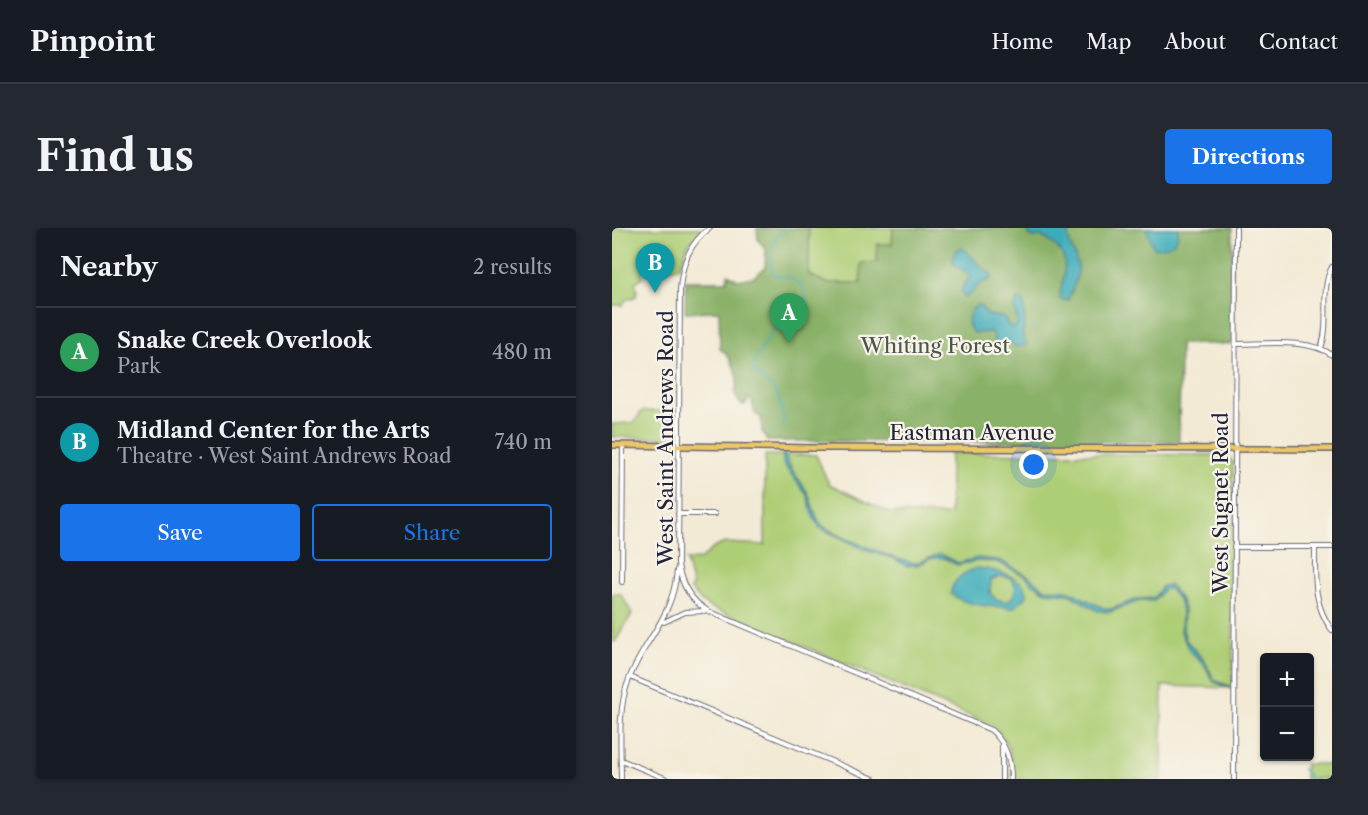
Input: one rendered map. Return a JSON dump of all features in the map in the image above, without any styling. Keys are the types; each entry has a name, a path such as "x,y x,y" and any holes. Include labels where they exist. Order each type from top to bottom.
{"main road":[{"name":"Eastman Avenue","path":"612,445 793,448 1332,449"}],"street":[{"name":"West Saint Andrews Road","path":"710,228 692,247 682,271 678,514 678,564 682,584 695,602 708,611 986,727 996,734 1002,744"},
{"name":"West Sugnet Road","path":"1234,779 1236,228"},
{"path":"1321,348 1326,329 1327,277 1332,267"},
{"path":"1236,344 1302,345 1321,348 1332,355"},
{"path":"622,582 623,445"},
{"path":"678,514 715,514"},
{"path":"1234,547 1332,547"},
{"path":"1315,547 1317,597 1324,617 1332,630"},
{"path":"621,779 622,711 630,677 661,624 673,596 678,564"},
{"name":"West Saint Andrews Road","path":"661,624 672,616 685,612 708,611"},
{"path":"630,677 874,779"},
{"path":"1002,744 1002,779"},
{"path":"1002,744 1009,755 1011,779"},
{"path":"621,760 667,779"}],"green space":[{"path":"612,228 704,228 688,245 679,268 668,268 667,258 657,258 655,272 654,262 645,261 642,277 635,283 636,296 624,301 623,305 612,305"},
{"name":"Whiting Forest","path":"757,228 809,228 809,275 826,283 861,283 861,263 877,262 877,244 892,244 893,228 1232,228 1232,344 1180,344 1179,442 767,441 762,432 761,417 755,414 752,401 748,398 747,403 743,405 735,395 737,379 734,368 727,354 720,349 719,311 685,312 686,281 727,281 728,274 738,280 753,277 765,268 766,249 758,240"},
{"path":"809,228 893,228 893,244 862,283 826,283 809,275"},
{"path":"642,411 671,411 669,438 612,437 612,424 634,423"},
{"path":"950,453 1216,455 1228,457 1233,462 1233,688 1162,686 1162,779 1012,779 1009,749 992,725 710,607 702,602 690,588 693,587 686,560 701,559 713,548 725,543 765,545 765,455 816,455 829,484 890,513 947,515 950,514"},
{"path":"612,594 621,594 632,614 615,642 612,640"},
{"path":"1305,764 1332,764 1332,779 1305,779"}],"water":[{"path":"1029,228 1069,228 1068,239 1078,269 1068,300 1061,300 1060,297 1065,264 1062,253 1054,244 1041,236 1029,235"},
{"path":"1146,228 1178,228 1177,238 1168,246 1154,248"},
{"path":"962,248 992,275 990,280 979,285 965,298 961,291 971,277 954,264 953,257 956,250"},
{"path":"1019,300 1024,303 1025,328 1022,333 1027,345 1017,347 1007,341 994,348 994,335 991,332 974,333 971,330 968,322 977,305 980,305 987,315 1003,317 1010,327 1014,328 1018,324 1015,309 1016,302"},
{"path":"782,454 785,454 808,494 821,524 867,547 908,562 915,563 941,554 958,563 977,558 999,560 1027,575 1045,589 1067,590 1106,609 1112,609 1136,599 1154,598 1162,586 1170,585 1184,608 1183,630 1186,640 1205,661 1214,680 1232,689 1214,682 1203,663 1189,650 1181,632 1180,602 1170,589 1164,589 1154,601 1139,601 1110,612 1098,611 1069,594 1046,592 1026,576 997,562 977,561 957,565 944,558 936,558 918,565 906,566 895,559 868,551 820,528 813,516 807,495 784,465"},
{"path":"974,569 985,569 1016,579 1026,590 1027,596 1011,608 972,604 951,594 956,581","holes":["1000,576 1011,578 1016,588 1013,596 1008,602 996,599 990,593 991,580"]}],"waterway":[{"path":"784,427 782,409 776,392 754,370 755,360 774,329 799,329 803,323 802,310 788,309 784,306 785,300 793,296 807,300 804,290 791,278 775,276 771,263 774,243 781,232 787,228"},
{"path":"1302,768 1311,779"}],"place":[{"name":"Midland Center for the Arts","path":"655,293"},
{"name":"Snake Creek Overlook","path":"789,343"}]}
